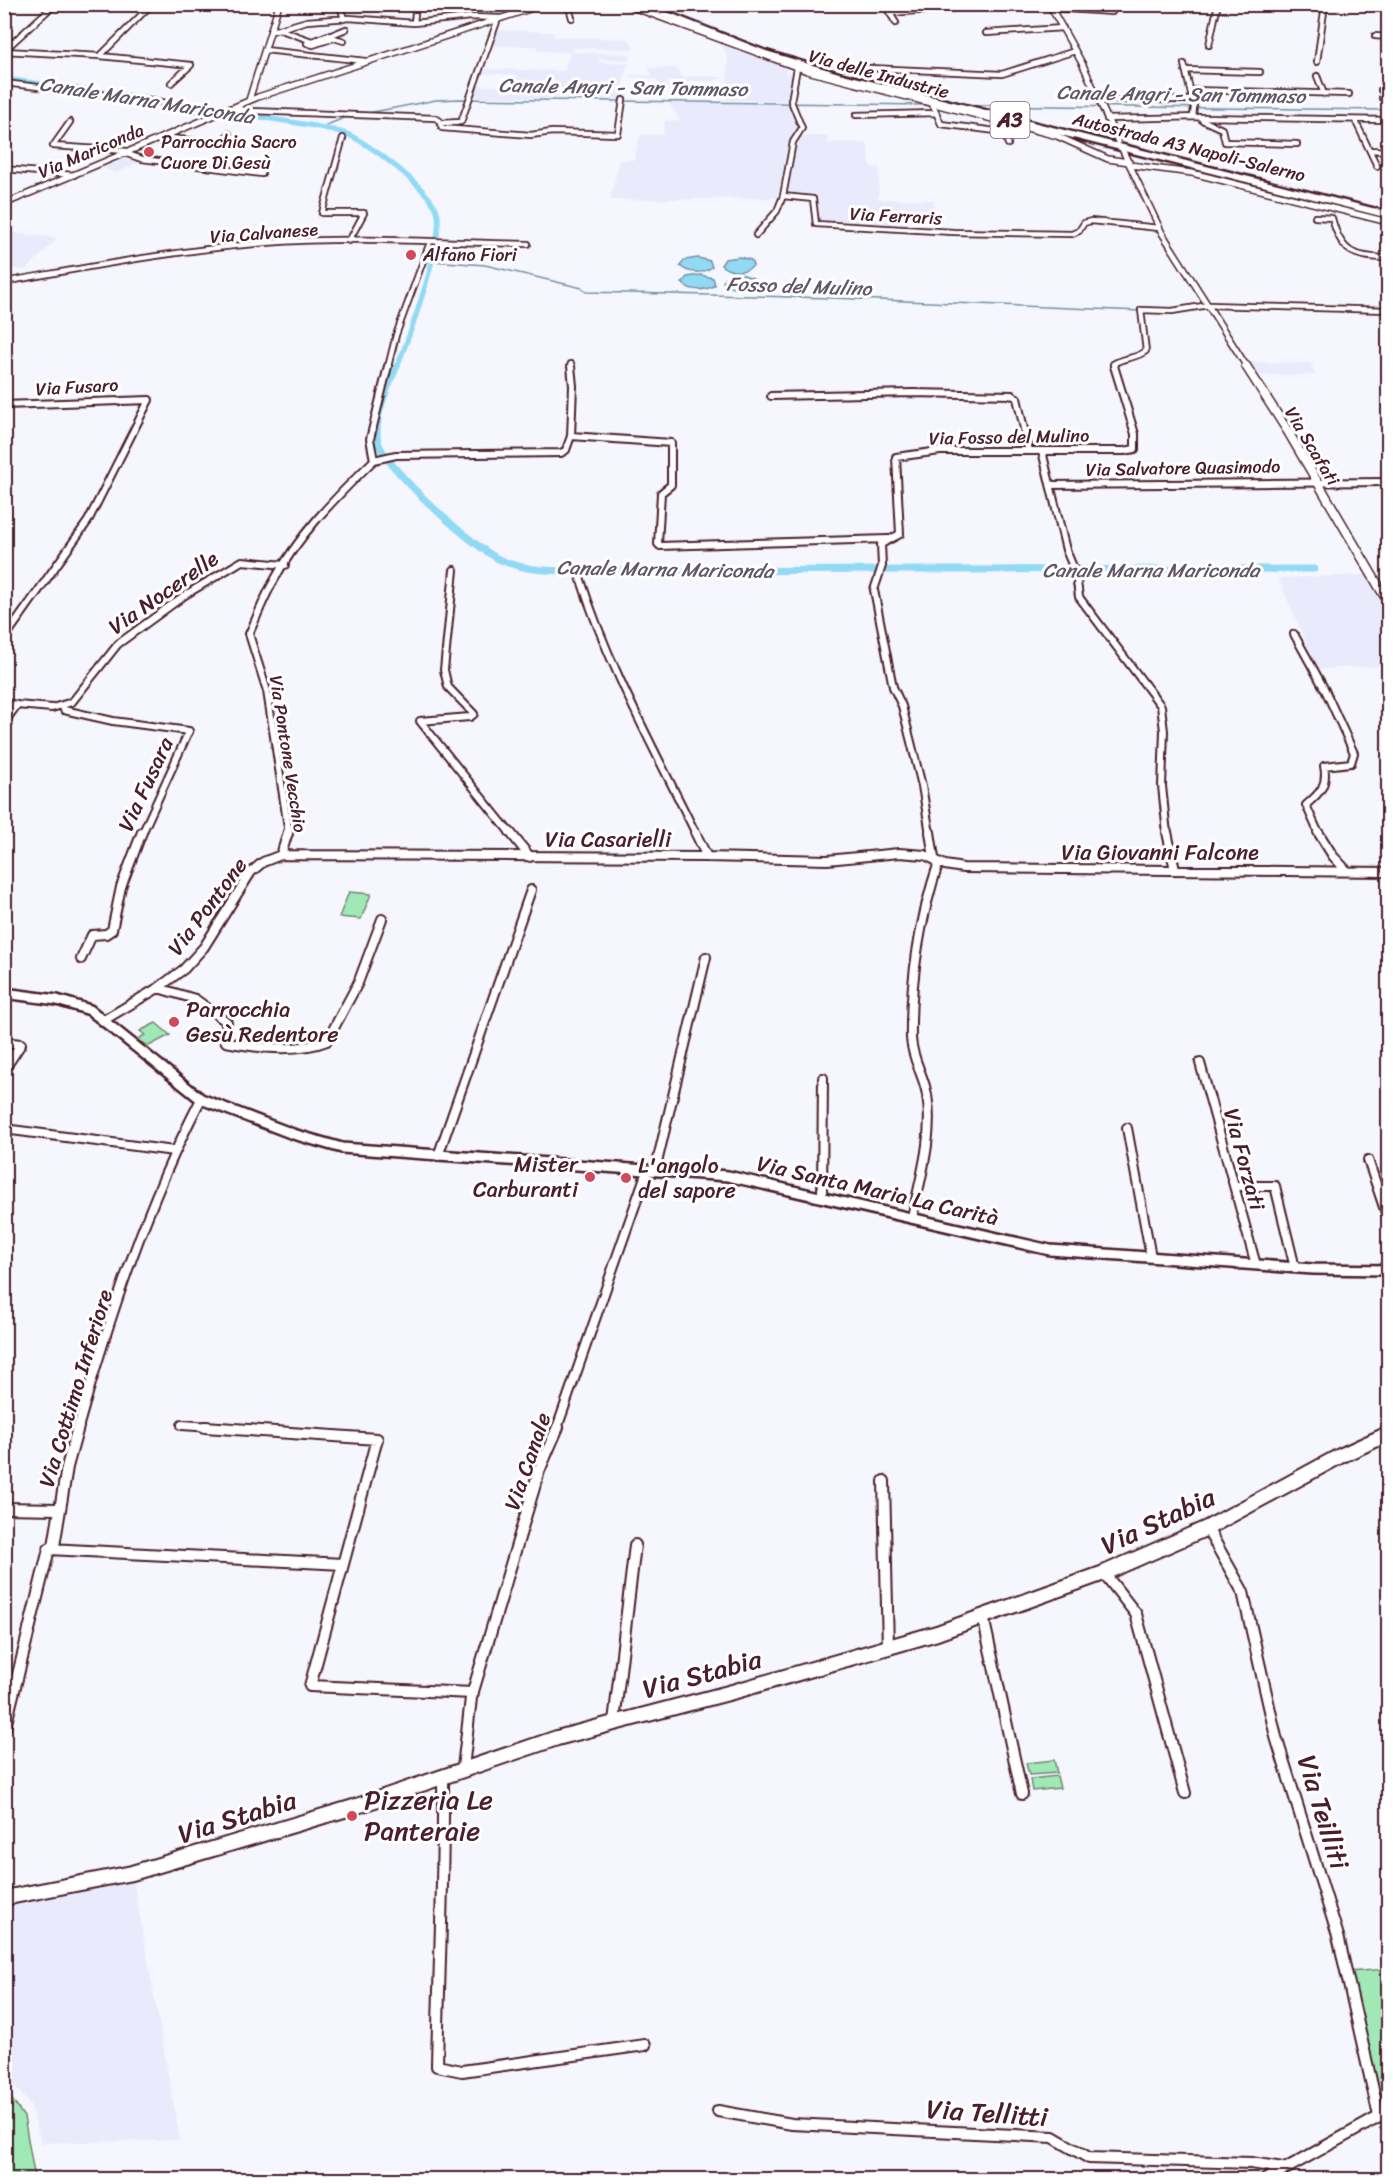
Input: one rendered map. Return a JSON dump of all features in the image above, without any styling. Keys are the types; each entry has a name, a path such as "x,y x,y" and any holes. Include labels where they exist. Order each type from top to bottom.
{"highway":[{"name":"Autostrada A3 Napoli-Salerno","path":"638,4 763,53 836,75 1389,213"},
{"name":"Autostrada A3 Napoli-Salerno","path":"645,4 775,54 833,72 1389,213"}],"main road":[{"name":"Via Stabia","path":"4,1898 132,1874 354,1807 463,1768 614,1722 888,1648 983,1617 1104,1573 1207,1528 1340,1456 1389,1434"}],"street":[{"path":"4,49 55,4"},
{"path":"100,56 152,4"},
{"path":"249,100 279,4"},
{"path":"307,4 319,6"},
{"path":"331,4 341,9 344,19"},
{"path":"414,23 416,4"},
{"path":"225,110 366,61 545,4"},
{"path":"568,4 572,18"},
{"name":"Via delle Industrie","path":"624,4 797,68 1065,138 1106,160 1144,169 1192,173 1389,222"},
{"path":"884,4 896,23"},
{"path":"890,13 1011,4"},
{"path":"1209,45 1218,4"},
{"path":"1317,62 1325,4"},
{"path":"1050,6 1112,12"},
{"path":"1050,6 1075,51 1118,142"},
{"path":"274,23 295,24 344,19 414,23 470,17 499,19"},
{"path":"440,123 461,122 499,19"},
{"path":"281,24 284,29 313,43 332,37 346,29"},
{"path":"272,31 295,24"},
{"path":"986,33 1063,28"},
{"path":"1375,36 1389,37"},
{"path":"332,37 344,41"},
{"path":"302,52 316,46 313,43"},
{"path":"4,49 191,65 171,83"},
{"path":"265,50 366,61"},
{"path":"847,67 1002,74 1075,51"},
{"path":"1194,117 1184,67 1260,72"},
{"path":"756,235 777,211 783,196 793,142 802,128 792,103 797,68"},
{"path":"1317,76 1324,94"},
{"path":"4,82 225,110 435,118 443,129 483,133 618,134 623,101"},
{"path":"1190,90 1349,94"},
{"path":"1381,90 1389,90"},
{"path":"1382,98 1389,99"},
{"path":"1101,104 1192,100"},
{"path":"932,103 939,122 945,125 1004,132 1008,144"},
{"name":"Via Mariconda","path":"4,204 225,110"},
{"path":"856,115 936,113"},
{"path":"1107,119 1194,117 1389,120"},
{"path":"1194,117 1222,129 1225,142 1297,144"},
{"path":"1355,120 1377,166"},
{"path":"70,122 53,146 127,152 142,159 262,174"},
{"path":"163,137 219,144 229,134"},
{"path":"344,138 322,213 364,213 349,241"},
{"name":"Via Scafati","path":"1122,149 1160,228 1389,602"},
{"path":"1370,150 1389,151"},
{"path":"1131,167 1144,169"},
{"path":"4,169 74,175"},
{"name":"Via Ferraris","path":"783,196 813,199 814,222 828,225 953,232 1064,234 1076,233 1084,223 1091,221 1160,228"},
{"path":"1315,217 1332,218 1337,240 1346,250 1366,256 1389,258"},
{"name":"Via Calvanese","path":"4,282 127,261 256,244 349,241 528,244"},
{"path":"431,242 396,335 380,397 370,439 377,459 396,455 561,453 566,450 571,436 573,386 571,364"},
{"name":"Via Fosso del Mulino","path":"890,539 900,534 896,457 940,451 1124,451 1135,449 1135,434 1113,364 1119,360 1142,355 1146,351 1141,311 1172,311 1209,305 1389,310"},
{"path":"771,396 912,393 1012,395 1017,399 1029,451"},
{"name":"Via Fusaro","path":"4,405 149,400 88,521 4,639"},
{"path":"571,436 671,443 671,485 661,493 658,544 660,546 890,539"},
{"path":"1042,451 1066,550 1076,574 1079,597 1161,706 1165,718 1161,748 1161,777 1167,840 1175,870"},
{"name":"Via Pontone Vecchio","path":"281,855 289,836 267,691 249,634 273,583 307,531 343,490 377,459"},
{"name":"Via Salvatore Quasimodo","path":"1050,485 1389,482"},
{"path":"890,539 881,544 881,569 874,591 893,687 902,706 937,860 926,912 910,1030 913,1057 928,1098 922,1165 912,1218"},
{"name":"Via Nocerelle","path":"63,707 72,702 118,644 185,596 242,561 285,565"},
{"path":"454,570 444,670 448,687 474,714 470,717 420,721 530,857"},
{"path":"580,577 590,609 620,679 707,857"},
{"path":"1294,634 1325,690 1354,753 1351,763 1324,766 1328,778 1323,791 1306,805 1317,835 1347,871"},
{"path":"4,702 16,705 63,707"},
{"path":"4,723 16,705"},
{"name":"Via Fusara","path":"63,707 64,710 113,721 189,731 130,859 121,887 112,930 106,934 91,936 81,959"},
{"name":"Via Casarielli","path":"281,855 707,857 836,860 899,853 937,860"},
{"name":"Via Pontone","path":"104,1020 158,988 184,969 204,947 251,872 263,862 281,855"},
{"name":"Via Giovanni Falcone","path":"937,860 945,865 963,868 1389,872"},
{"path":"438,1156 531,890"},
{"path":"158,988 203,1003 227,1022 224,1038 230,1043 302,1048 322,1044 327,1041 358,983 382,919"},
{"name":"Via Canale","path":"463,1768 473,1693 539,1471 557,1429 651,1171 706,957"},
{"name":"Via Santa Maria La Carità","path":"4,993 71,1003 90,1010 201,1099 321,1144 355,1150 728,1176 1050,1250 1295,1268 1389,1270"},
{"path":"4,1042 21,1044 4,1070"},
{"name":"Via Forzati","path":"1200,1063 1256,1265"},
{"path":"822,1197 823,1078"},
{"name":"Via Cottimo Inferiore","path":"4,1731 49,1549 54,1546 58,1509 85,1403 142,1227 174,1151 201,1099"},
{"path":"1127,1128 1151,1257"},
{"path":"4,1129 174,1151"},
{"path":"1368,1160 1389,1219"},
{"path":"1234,1186 1275,1186 1295,1268"},
{"path":"182,1425 375,1438 377,1444 310,1686 473,1693"},
{"path":"884,1481 888,1648"},
{"path":"4,1508 58,1509"},
{"name":"Via Teilliti","path":"1207,1528 1243,1592 1276,1737 1338,1936 1384,2114"},
{"path":"614,1722 635,1545"},
{"path":"49,1549 143,1556 275,1559 343,1564"},
{"path":"1104,1573 1136,1614 1185,1792"},
{"path":"983,1617 1022,1794"},
{"path":"443,1777 445,1785 444,1853 436,2066 462,2071 645,2045"},
{"name":"Via Tellitti","path":"718,2112 792,2124 1053,2137 1089,2158 1251,2163 1283,2168"},
{"path":"1265,2180 1384,2114"}],"shaded area":[{"path":"470,5 537,5 501,16 469,14"},
{"path":"496,30 553,32 556,37 629,39 635,49 572,48 571,52 630,54 629,60 600,59 598,62 628,63 620,94 621,99 470,97 475,86 513,87 518,75 480,73 481,69 564,71 570,52 537,51 538,46 491,46"},
{"path":"722,45 787,67 785,73 794,73 790,101 726,100 728,59"},
{"path":"648,68 677,68 681,77 725,77 712,81 667,81 668,88 661,88 656,79 629,77 630,75 653,76"},
{"path":"668,102 790,104 799,128 788,146 778,198 610,200 619,160 634,160 640,135 663,134 665,121 681,121"},
{"path":"801,136 827,136 828,143 867,143 871,167 880,168 878,199 934,200 935,215 907,214 908,229 816,222 815,198 787,195 797,141"},
{"path":"125,156 140,162 116,173 100,167"},
{"path":"5,232 58,238 26,270 5,268"},
{"path":"1247,362 1311,363 1315,375 1256,375"},
{"path":"1368,575 1388,617 1388,666 1318,669 1278,578"},
{"path":"133,1878 180,2140 41,2143 31,2107 5,2072 4,1905"}],"green space":[{"path":"349,892 371,894 361,919 339,917"},
{"path":"156,1023 170,1035 149,1046 136,1040 145,1035 140,1031"},
{"path":"1054,1760 1057,1773 1029,1775 1026,1763"},
{"path":"1057,1776 1060,1788 1032,1791 1030,1779"},
{"path":"1388,1969 1388,2105 1384,2107 1348,1972"},
{"path":"4,2088 24,2117 35,2179 5,2179"}],"water":[{"path":"739,257 751,260 753,266 737,271 729,270 721,265 725,259"},
{"path":"698,258 710,261 712,267 696,272 688,271 680,266 685,260"},
{"path":"741,274 753,278 756,284 739,289 723,282 727,277"},
{"path":"700,275 713,278 715,285 698,290 682,283 687,277"}],"waterway":[{"name":"Canale Marna Mariconda","path":"4,79 164,101 323,128 344,133 381,155 423,191 437,211 438,224 431,264 397,367"},
{"name":"Canale Angri - San Tommaso","path":"363,114 436,100 459,99 926,105"},
{"name":"Canale Angri - San Tommaso","path":"973,105 1388,110"},
{"name":"Canale Angri - San Tommaso","path":"319,128 349,116"},
{"name":"Fosso del Mulino","path":"432,261 485,265 582,288 586,292 832,298 1141,311"},
{"name":"Canale Marna Mariconda","path":"397,366 379,412 378,441 384,453 413,488 473,542 503,561 522,567 570,571 1314,569"}],"railway":[{"path":"1353,4 1388,8"}],"place":[{"name":"Parrocchia Sacro Cuore Di Gesù","path":"149,152"},
{"name":"Alfano Fiori","path":"411,255"},
{"name":"Parrocchia Gesù Redentore","path":"174,1022"},
{"name":"Mister Carburanti","path":"590,1177"},
{"name":"L'angolo del sapore","path":"626,1178"},
{"name":"Pizzeria Le Panteraie","path":"352,1816"}]}
